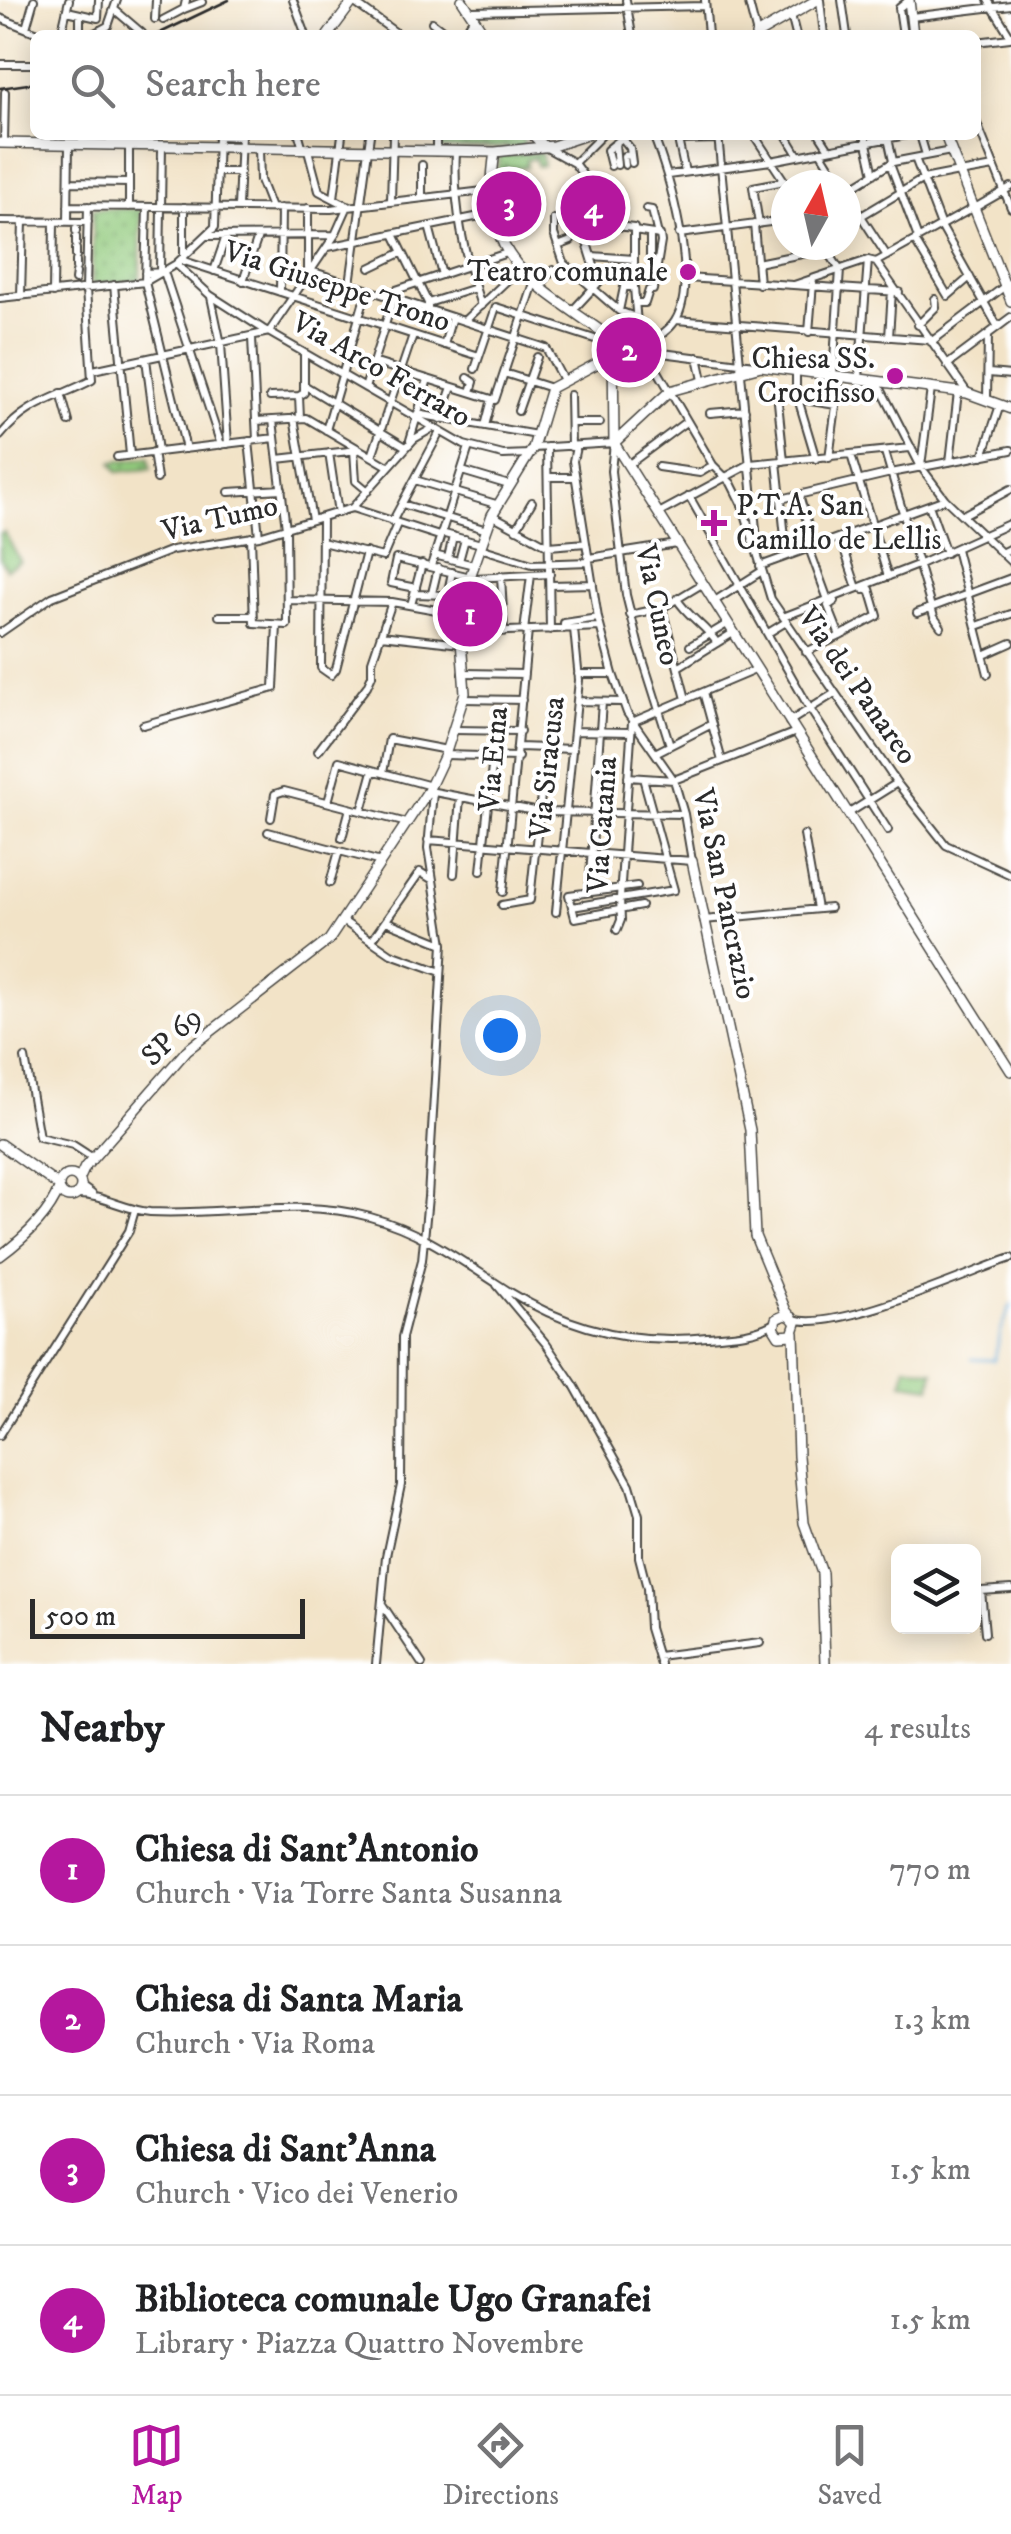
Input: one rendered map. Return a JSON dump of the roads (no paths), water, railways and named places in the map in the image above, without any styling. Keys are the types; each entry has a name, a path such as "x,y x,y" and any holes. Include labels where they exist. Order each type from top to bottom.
{"main road":[{"path":"332,30 353,0"},
{"path":"462,0 482,30"},
{"path":"909,0 912,30"},
{"path":"766,30 812,1"},
{"path":"2,143 43,140"},
{"path":"59,140 69,144 113,140 129,145 162,146 182,141 218,148 494,152 571,140"},
{"path":"540,140 549,146"},
{"path":"548,140 549,146"},
{"path":"949,140 962,172"},
{"path":"950,140 1009,285 1011,301"},
{"path":"494,152 492,190 501,244 518,270 608,336 613,350 614,444 1011,1071"},
{"path":"550,388 613,350"},
{"path":"614,444 670,391 741,367 761,366 963,392 1006,407"},
{"name":"SP 69","path":"69,1186 187,1050 329,940 431,787 464,699 459,614 470,577 492,515 532,451 550,388"},
{"name":"Via San Pancrazio","path":"692,861 750,1130 755,1236 790,1328"},
{"path":"0,1144 69,1186 0,1256"},
{"path":"776,1320 783,1304"},
{"path":"776,1320 785,1315 795,1349 804,1523 822,1573 825,1664"},
{"path":"776,1320 790,1328"}],"street":[{"path":"26,28 34,0"},
{"path":"62,30 69,0"},
{"path":"67,10 98,18 99,0"},
{"path":"100,30 108,26 117,0"},
{"path":"156,0 159,20 202,2"},
{"path":"184,10 186,0"},
{"path":"294,0 304,30"},
{"path":"353,0 392,30"},
{"path":"748,0 758,30"},
{"path":"842,0 845,30"},
{"path":"902,30 899,8 909,0"},
{"path":"812,1 822,30"},
{"path":"464,30 471,15 626,4 705,3 708,30"},
{"path":"626,4 631,30"},
{"path":"981,41 1011,38 991,4"},
{"path":"911,16 991,4 1011,5"},
{"path":"115,10 138,30"},
{"path":"80,14 80,30"},
{"path":"791,15 795,30"},
{"path":"0,18 31,30"},
{"path":"432,22 442,30"},
{"path":"0,64 30,64"},
{"path":"2,143 5,92"},
{"path":"981,134 998,176 1008,189 1011,208"},
{"path":"86,289 162,271 180,260 215,227 218,140"},
{"path":"238,208 241,140"},
{"path":"301,140 319,191 348,206"},
{"path":"318,140 321,150"},
{"path":"330,197 341,140"},
{"path":"350,284 369,140"},
{"path":"391,200 393,140"},
{"path":"436,140 436,152"},
{"path":"527,149 530,140"},
{"path":"581,140 576,162 588,182 584,230 596,284"},
{"path":"576,162 597,140"},
{"path":"619,140 607,150 623,163 622,140"},
{"path":"646,348 675,321 684,301 686,278 668,175 658,140"},
{"path":"679,140 685,172"},
{"path":"718,140 757,540 752,540"},
{"path":"757,140 777,170"},
{"path":"789,140 798,155"},
{"path":"822,140 834,170"},
{"path":"668,175 771,161 862,140"},
{"path":"866,140 874,174"},
{"path":"888,140 899,192 916,239 948,296 970,278"},
{"path":"922,140 926,155"},
{"path":"68,222 69,144"},
{"path":"129,145 129,207"},
{"path":"162,146 162,271 224,444"},
{"path":"549,146 576,162"},
{"path":"259,149 259,174 271,208"},
{"path":"861,182 891,163 951,151"},
{"path":"456,152 454,194 468,266 481,306"},
{"path":"915,158 941,226 998,326"},
{"path":"422,165 422,197"},
{"path":"861,215 923,180 994,167"},
{"path":"217,172 240,172"},
{"path":"69,182 129,183"},
{"path":"760,284 753,187 771,185"},
{"path":"686,278 792,286 813,283 887,256 1008,189"},
{"path":"68,206 308,208 492,190"},
{"path":"0,436 28,408 90,382 88,206"},
{"path":"146,206 145,277 186,449"},
{"path":"92,370 270,332 335,235 348,206"},
{"path":"180,260 184,207"},
{"path":"280,292 281,208"},
{"path":"308,208 311,271 428,306 464,322 546,348 563,380"},
{"path":"328,246 519,208"},
{"path":"616,224 613,214 619,209"},
{"path":"635,303 645,303 649,290 653,290 656,235 652,210 646,209"},
{"path":"585,214 656,235"},
{"path":"861,217 887,256"},
{"path":"485,426 522,316 536,285 557,266 554,219"},
{"path":"0,220 88,222"},
{"path":"600,220 601,237"},
{"path":"21,296 23,221"},
{"path":"52,293 54,222"},
{"path":"679,234 771,222"},
{"path":"429,226 442,275"},
{"path":"475,369 496,307 613,350 638,337 634,229"},
{"path":"558,246 584,230"},
{"path":"394,233 428,306"},
{"path":"206,236 335,235"},
{"path":"650,260 656,235"},
{"path":"214,271 226,236"},
{"path":"243,280 258,236"},
{"path":"370,268 403,252"},
{"path":"364,388 396,290 507,253"},
{"path":"592,256 634,263"},
{"path":"52,293 76,258 86,289"},
{"name":"Via Giuseppe Trono","path":"180,260 479,356"},
{"name":"Via Arco Ferraro","path":"180,260 210,296 469,447 503,455 547,447 614,444"},
{"path":"757,263 771,260"},
{"path":"829,458 836,405 840,289 840,270 833,260"},
{"path":"859,378 872,261"},
{"path":"872,261 948,365 963,392 950,462"},
{"path":"557,266 596,284 622,312 635,317"},
{"path":"464,322 518,270"},
{"path":"813,283 840,289 896,291"},
{"path":"809,332 813,283"},
{"path":"572,310 596,284"},
{"path":"114,285 130,455"},
{"path":"675,321 931,341 1009,285"},
{"path":"622,312 624,288 634,287"},
{"path":"428,306 475,288"},
{"path":"326,430 367,290"},
{"path":"890,337 896,291"},
{"path":"0,298 52,293"},
{"path":"210,296 221,344 224,444"},
{"path":"918,325 936,307 935,300"},
{"path":"444,345 452,317"},
{"path":"948,365 1011,317"},
{"path":"987,399 988,334"},
{"path":"372,456 413,335"},
{"name":"Via dei Panareo","path":"638,337 713,465 731,483 770,600 834,693 897,783 946,844 1011,875"},
{"path":"252,338 256,421 254,623 277,626 287,623 288,600 286,528 273,420"},
{"path":"646,348 741,367"},
{"path":"270,397 304,393 304,352"},
{"path":"698,356 702,380"},
{"path":"518,412 536,357"},
{"path":"146,359 156,479"},
{"path":"373,362 494,399"},
{"path":"796,370 798,400 816,458"},
{"path":"504,373 550,388"},
{"path":"989,373 1011,375"},
{"path":"468,378 474,382 471,392"},
{"path":"304,385 407,446 428,379"},
{"path":"876,381 921,467 945,498 1011,562"},
{"path":"441,418 452,387"},
{"path":"921,467 931,388"},
{"path":"61,393 69,422"},
{"name":"Via San Pancrazio","path":"570,395 575,477 600,627 622,702 674,780 692,861"},
{"path":"299,396 296,418 300,457 312,520"},
{"path":"798,400 836,405"},
{"path":"778,402 787,556"},
{"path":"983,456 1006,407"},
{"path":"710,414 745,410"},
{"path":"417,416 536,436"},
{"path":"256,421 306,418 388,466"},
{"path":"628,465 687,421"},
{"path":"571,423 600,423"},
{"path":"322,542 383,557 436,430"},
{"name":"Via Tumo","path":"0,633 52,597 172,550 255,536 352,508 407,446 436,430"},
{"path":"117,456 275,438"},
{"name":"Via Cuneo","path":"614,444 612,471 630,615 670,745"},
{"path":"411,606 430,566 469,447"},
{"path":"547,447 550,630"},
{"path":"658,514 750,464 910,448"},
{"path":"278,458 357,450"},
{"path":"357,450 356,480 368,491"},
{"path":"781,499 1011,450"},
{"path":"885,452 941,628"},
{"path":"330,453 338,513"},
{"path":"852,455 888,577"},
{"path":"658,467 700,473 713,465"},
{"path":"462,471 510,486"},
{"path":"548,477 575,477"},
{"path":"415,480 499,505"},
{"path":"228,492 282,489"},
{"path":"962,515 1011,489"},
{"path":"799,495 828,600"},
{"path":"689,496 810,709 888,830"},
{"path":"713,602 787,556 945,498"},
{"path":"516,530 532,502"},
{"path":"402,504 486,530"},
{"path":"929,505 946,553"},
{"path":"352,508 395,523 465,539 532,564 589,560 677,544"},
{"path":"492,515 549,546 586,543"},
{"path":"322,518 321,668 330,675 338,664 366,552"},
{"path":"840,636 828,606 839,598 1011,524"},
{"path":"448,558 453,536"},
{"path":"840,537 857,588"},
{"path":"459,561 465,539"},
{"path":"1002,553 1011,548"},
{"path":"956,549 988,674"},
{"path":"434,555 474,565"},
{"path":"447,595 432,592 426,596 391,583 396,560 470,577 550,574"},
{"path":"430,566 432,592"},
{"path":"444,612 452,572"},
{"name":"Via Etna","path":"503,892 518,758 531,575"},
{"path":"501,576 504,632"},
{"path":"917,612 1011,578"},
{"path":"550,585 592,584"},
{"path":"630,615 662,608 702,584"},
{"path":"768,633 784,619 828,600 870,589 878,616 806,652"},
{"path":"677,599 716,643"},
{"path":"288,600 392,602 459,614"},
{"path":"318,750 368,686 392,602"},
{"path":"662,608 686,699"},
{"path":"977,626 1011,614"},
{"path":"219,616 254,616"},
{"path":"564,629 564,622 598,618"},
{"path":"143,725 274,688 277,626"},
{"path":"381,636 461,638 600,627"},
{"name":"Via Siracusa","path":"556,912 577,701 574,628"},
{"path":"678,667 716,643 730,628"},
{"path":"690,646 711,633 730,628"},
{"path":"984,655 1011,644"},
{"path":"632,722 756,670"},
{"path":"464,673 524,674"},
{"path":"578,674 613,674"},
{"path":"704,692 722,761"},
{"path":"789,722 834,693"},
{"path":"464,699 522,700"},
{"path":"577,701 622,702"},
{"path":"589,891 602,702"},
{"name":"Via Catania","path":"617,930 632,722"},
{"path":"655,753 712,724"},
{"path":"454,730 520,731"},
{"path":"575,731 631,732"},
{"path":"628,777 674,780 796,732"},
{"path":"383,773 389,739 446,752 518,758"},
{"path":"519,746 573,749"},
{"path":"502,905 530,900 546,748"},
{"path":"482,872 493,756"},
{"path":"328,802 339,762 460,798 512,808 540,812 684,814"},
{"path":"362,811 374,771"},
{"path":"572,906 674,890 644,778"},
{"path":"849,814 897,783"},
{"path":"376,1664 386,1556 401,1485 402,1338 425,1236 443,944 428,840 431,787"},
{"path":"271,818 280,791 407,823"},
{"path":"454,874 460,798"},
{"path":"342,838 350,808"},
{"path":"268,832 381,862"},
{"path":"804,836 817,909"},
{"path":"428,840 692,861"},
{"path":"330,883 339,851"},
{"path":"372,940 420,872 434,881"},
{"path":"637,886 570,895 572,906 575,918 641,906"},
{"path":"703,920 830,908"},
{"path":"343,921 390,954 441,972"},
{"path":"386,921 443,944"},
{"path":"25,1058 40,1137 72,1144 93,1158"},
{"path":"69,1186 134,1210 179,1213 312,1207 368,1217 425,1236 552,1315 602,1333 660,1340 790,1328 860,1312 1011,1258"},
{"path":"0,1435 129,1231 134,1210"},
{"path":"497,1283 585,1402 630,1486 639,1516 639,1557 647,1588 649,1628 659,1660 760,1643"},
{"path":"756,1331 776,1320"},
{"path":"985,1633 982,1591 1011,1589"},
{"path":"381,1603 422,1664"}],"waterway":[{"path":"972,1359 994,1360 1011,1305"}],"railway":[{"path":"166,30 229,0"},
{"path":"0,88 30,84"}],"place":[{"name":"Chiesa di Sant'Anna","path":"509,204"},
{"name":"Biblioteca comunale Ugo Granafei","path":"593,208"},
{"name":"Teatro comunale","path":"688,272"},
{"name":"Chiesa di Santa Maria","path":"629,350"},
{"name":"Chiesa SS. Crocifisso","path":"895,376"},
{"name":"P.T.A. San Camillo de Lellis","path":"714,523"},
{"name":"Chiesa di Sant'Antonio","path":"470,614"}]}
